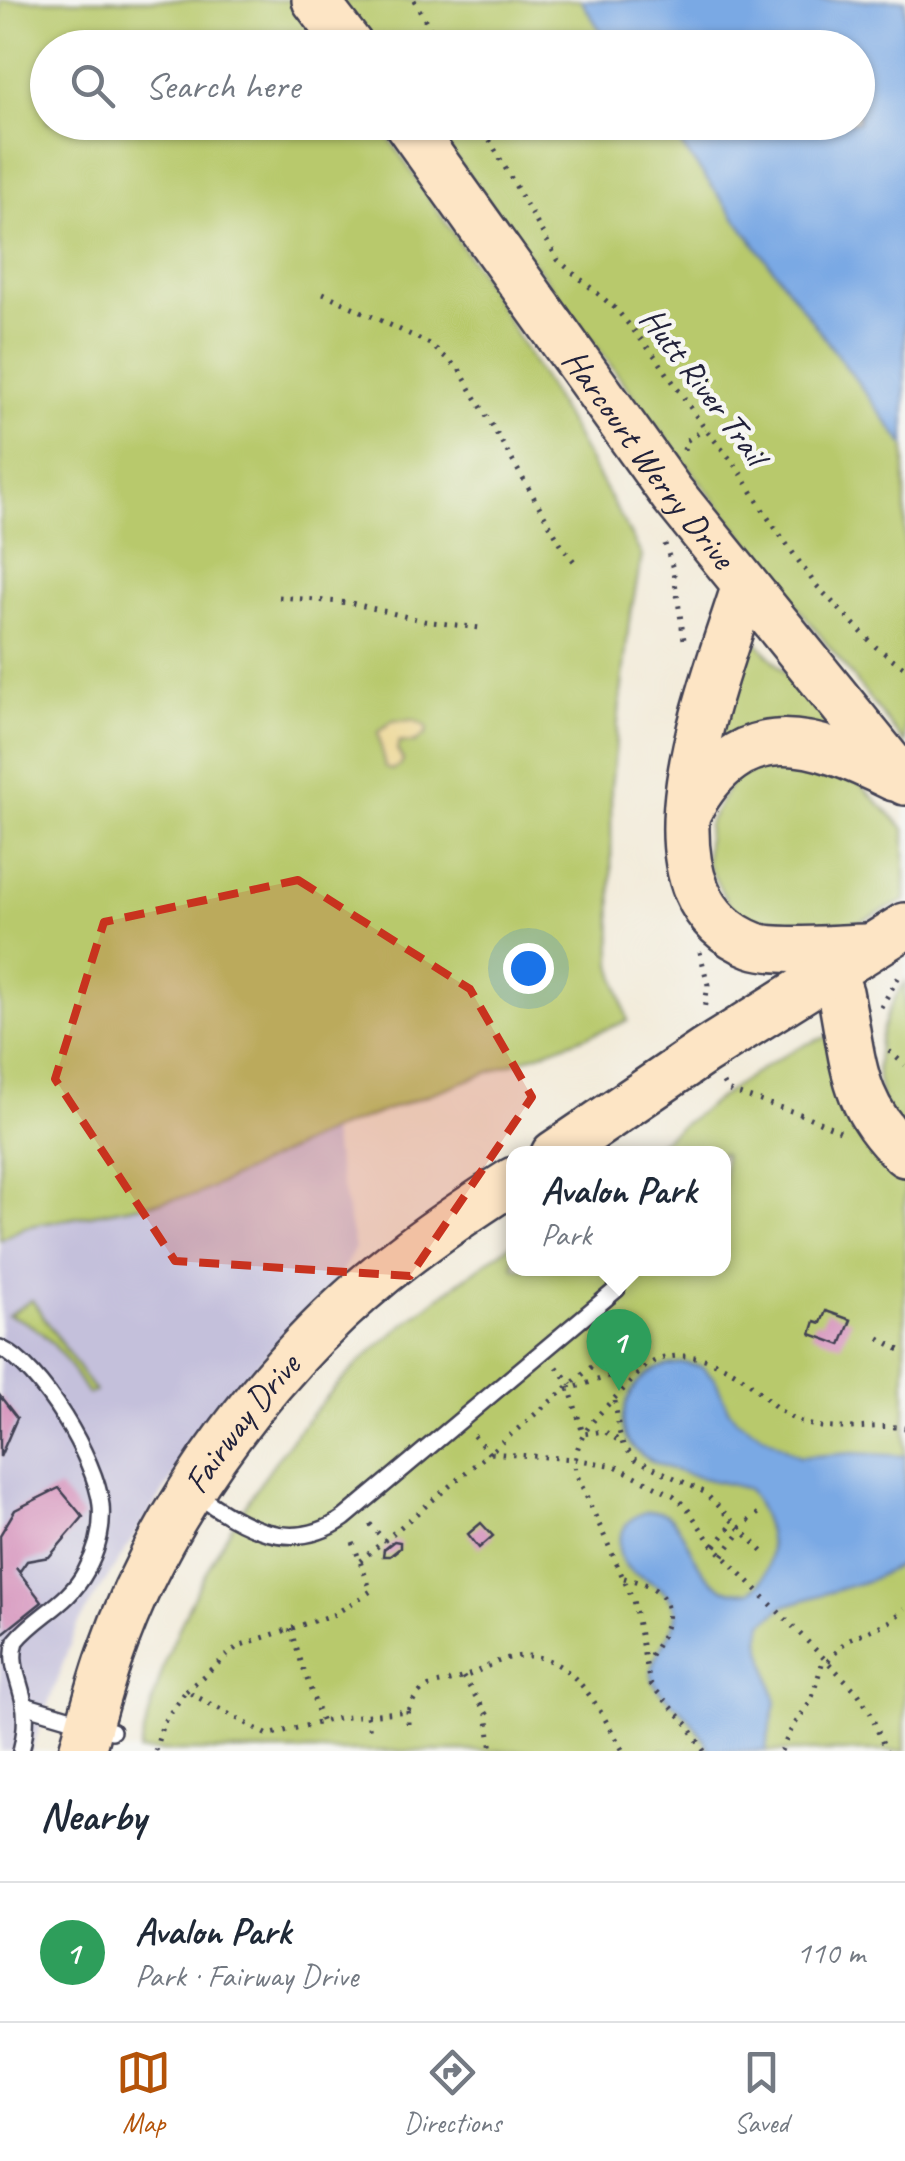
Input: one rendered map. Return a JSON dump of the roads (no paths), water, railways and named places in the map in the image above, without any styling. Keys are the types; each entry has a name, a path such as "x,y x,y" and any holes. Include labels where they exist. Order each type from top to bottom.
{"main road":[{"path":"315,0 338,30"},
{"name":"Harcourt Werry Drive","path":"419,140 616,420 905,783"},
{"path":"744,585 698,741 688,812 686,855 702,906 720,925 758,946 895,944"},
{"path":"688,812 699,791 728,760 745,750 769,744 819,745 845,753 905,783"},
{"path":"606,1146 844,995 895,944"},
{"path":"569,1146 844,995"},
{"path":"844,995 862,1097 878,1126 905,1154"},
{"name":"Fairway Drive","path":"202,1499 238,1425 340,1310 408,1253 506,1186"},
{"name":"Fairway Drive","path":"98,1740 110,1654 148,1568 202,1499 232,1473 290,1395 326,1355 417,1272 506,1211"}],"lane":[{"path":"202,1499 257,1528 288,1537 308,1535 337,1523 616,1288"},
{"path":"0,1348 22,1361 46,1388 84,1454 98,1492 101,1515 93,1556 80,1583 16,1641 14,1669 26,1726 21,1751"},
{"path":"24,1705 98,1740"}],"water":[{"path":"581,0 905,0 905,446 678,140 875,140 875,30 600,30"},
{"path":"685,1363 702,1367 715,1379 737,1420 800,1457 853,1453 905,1456 905,1562 870,1580 784,1606 763,1623 760,1640 776,1703 765,1751 710,1751 688,1718 657,1688 652,1668 672,1630 676,1617 674,1603 662,1589 627,1567 621,1557 621,1535 627,1524 635,1516 660,1512 671,1518 715,1583 731,1590 751,1591 767,1569 770,1555 766,1527 748,1489 657,1464 638,1452 626,1436 623,1416 638,1383 655,1370"}],"place":[{"name":"Avalon Park","path":"619,1391"}]}
